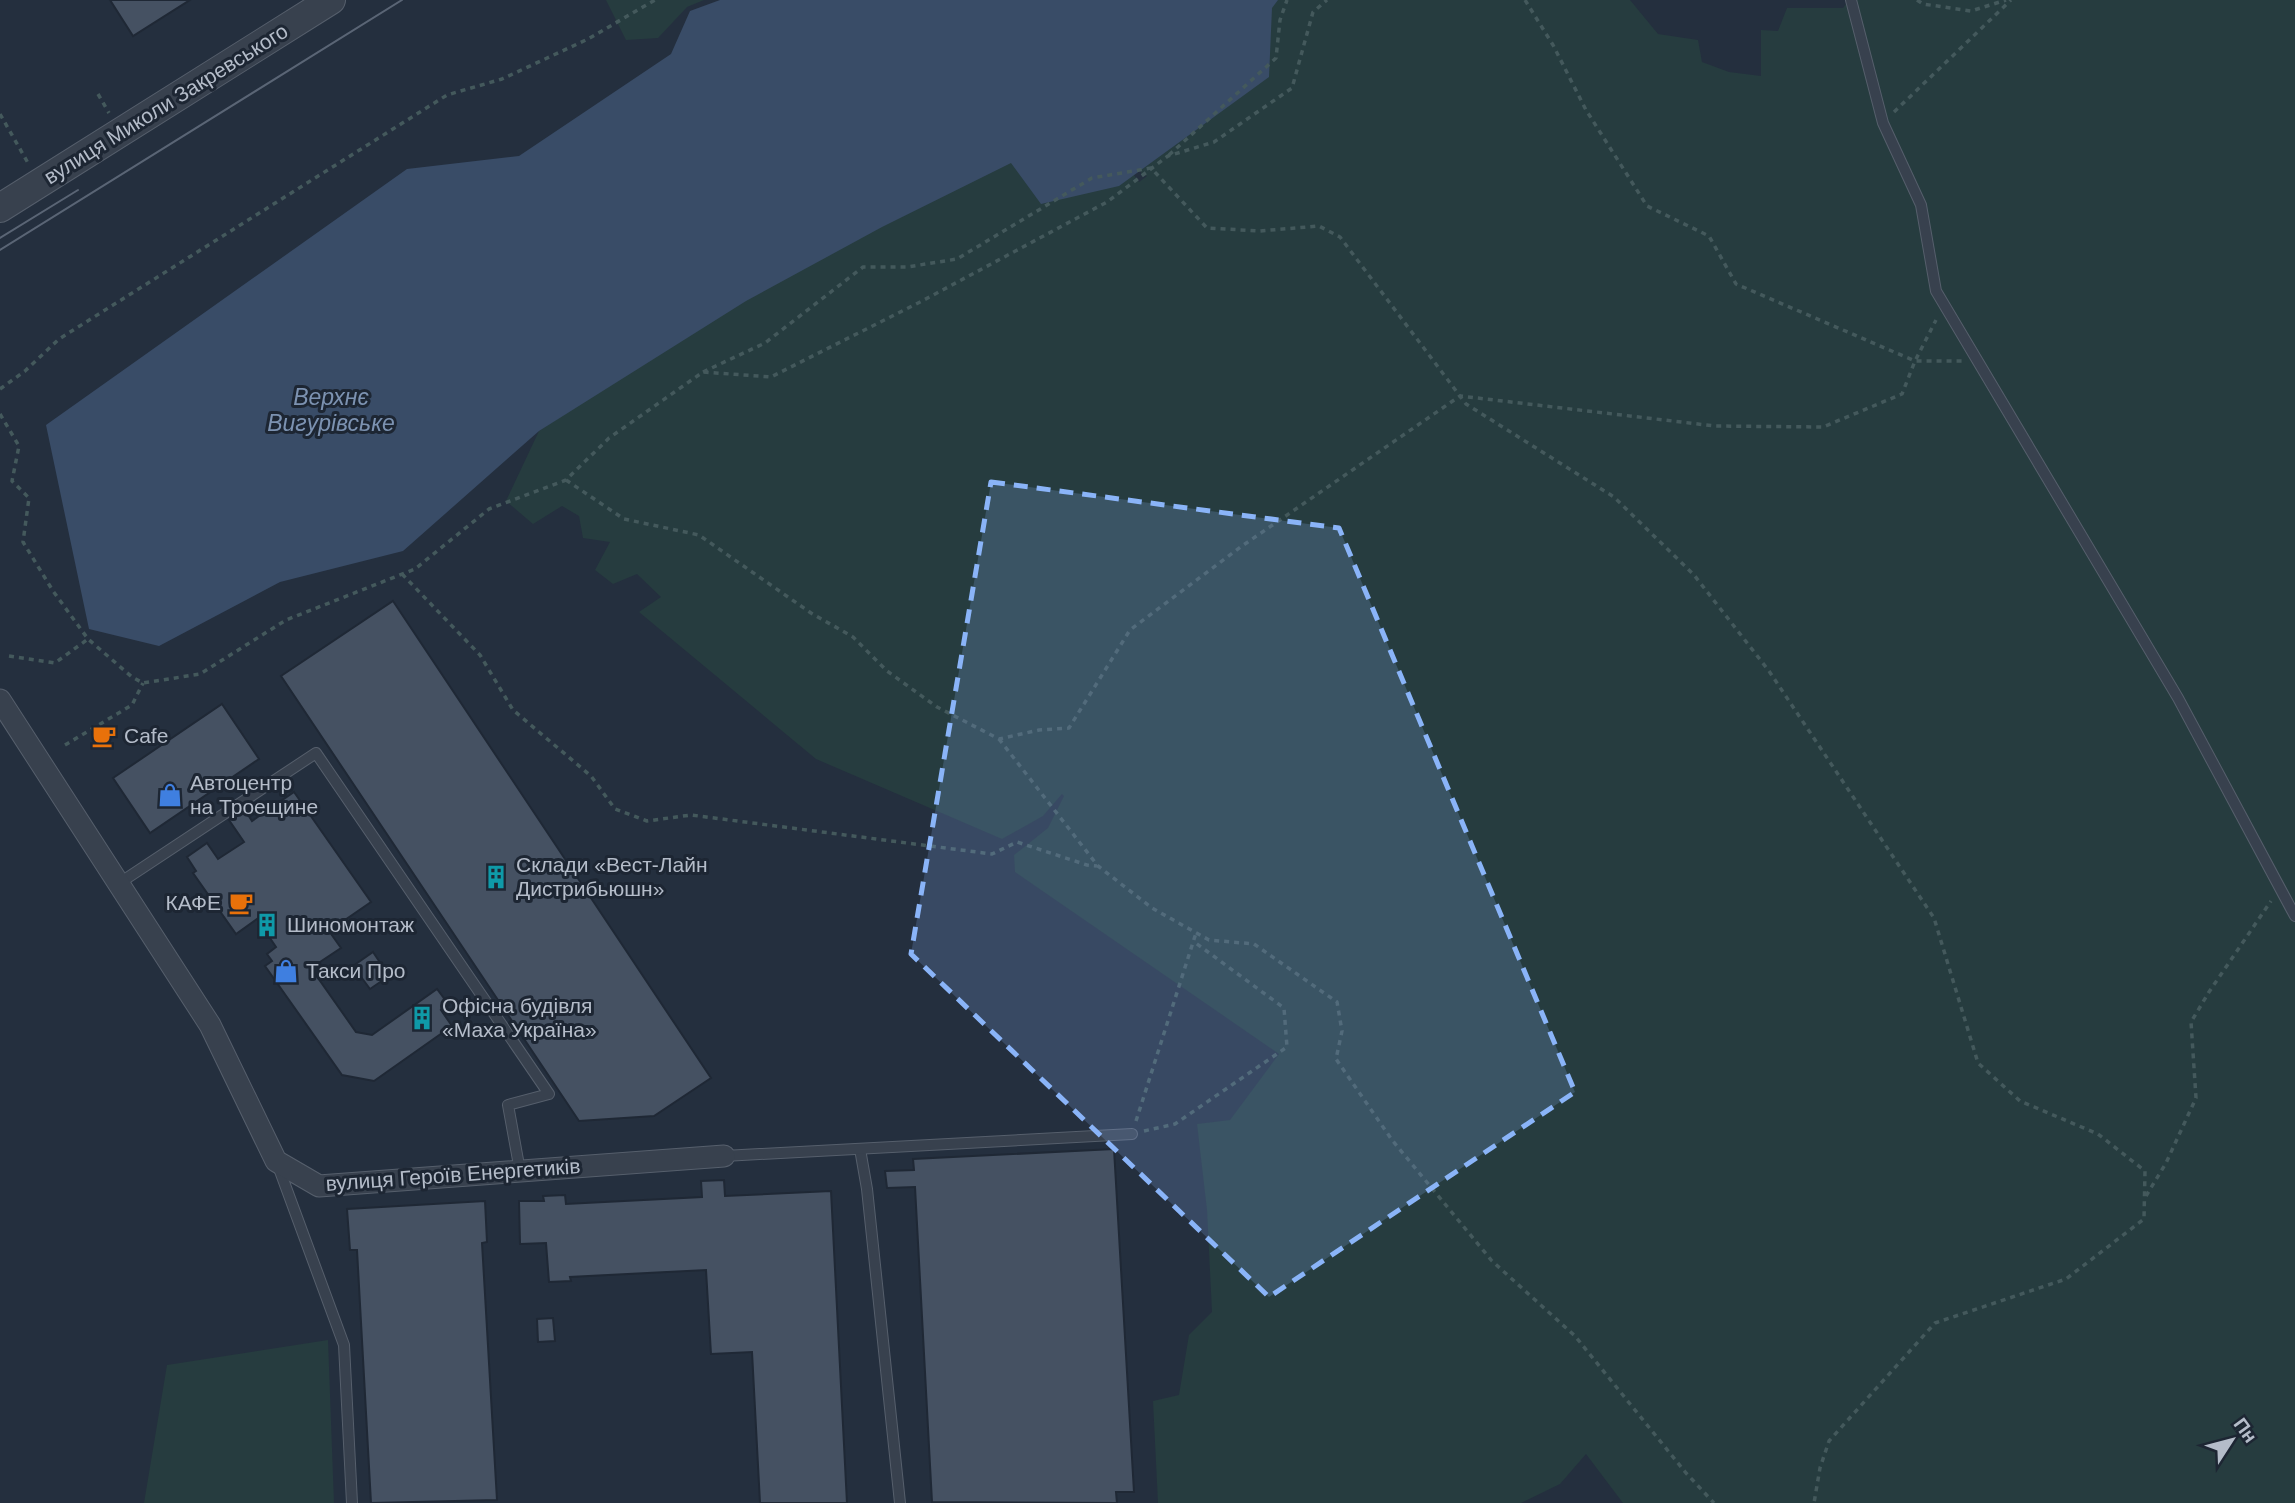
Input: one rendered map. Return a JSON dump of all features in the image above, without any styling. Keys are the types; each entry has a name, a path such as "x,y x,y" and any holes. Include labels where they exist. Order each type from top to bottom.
{"street":[{"name":"вулиця Миколи Закревського","path":"0,208 331,0"},
{"path":"0,700 210,1024 276,1161"},
{"name":"вулиця Героїв Енергетиків","path":"276,1161 319,1186 724,1156"}],"lane":[{"path":"1851,0 1883,123 1921,205 1936,291 2178,698 2295,916"},
{"path":"118,884 316,753 549,1094 508,1105 520,1171"},
{"name":"вулиця Героїв Енергетиків","path":"724,1156 1132,1134"},
{"path":"860,1149 900,1503"},
{"path":"276,1161 344,1345 352,1503"}],"path":[{"path":"0,389 59,339 447,95 502,79 588,39 654,0"},
{"path":"703,372 771,377 1107,202 1168,156 1276,58 1280,20 1287,0"},
{"path":"1168,156 1214,142 1292,88 1313,12 1327,0"},
{"path":"1525,0 1553,45 1586,110 1647,206 1709,236 1736,284 1915,361 1978,361"},
{"path":"1917,0 1923,4 1972,11 2008,0"},
{"path":"1883,123 2008,0"},
{"path":"97,94 110,114"},
{"path":"0,114 29,165"},
{"path":"0,414 19,446 12,481 29,498 23,542 53,591 88,639 132,677 143,683 200,674 286,620 415,569 488,509 566,480 609,438 703,372 765,343 863,267 907,267 957,259 1092,178 1151,168"},
{"path":"1151,168 1207,228 1260,231 1319,226 1340,237 1466,404 1614,496 1694,575 1769,671 1934,918 1978,1063 2020,1101 2098,1135 2145,1171 2144,1219 2066,1279 1935,1324 1829,1441 1820,1468 1814,1503"},
{"path":"999,739 1039,730 1069,728 1130,630 1242,546 1460,396 1715,426 1823,427 1902,394 1915,361 1944,304"},
{"path":"566,480 624,519 699,535 811,614 853,637 887,671 937,707 999,739 1097,866 1152,908 1209,940 1254,944 1337,1002 1342,1031 1336,1059 1392,1140 1492,1261 1575,1336 1686,1473 1714,1503"},
{"path":"402,574 480,655 513,710 592,776 615,808 647,821 691,815 992,854 1017,842 1097,866"},
{"path":"9,656 54,663 88,639"},
{"path":"65,746 132,705 143,683"},
{"path":"2145,1198 2166,1163 2196,1098 2191,1022 2280,888"},
{"path":"1132,1134 1196,933"},
{"path":"1132,1134 1175,1124 1287,1047 1283,1008 1193,941"}],"highlighted area":[{"path":"991,482 1339,528 1575,1092 1269,1297 911,954"}],"green space":[{"path":"606,0 704,0 687,7 658,38 626,40"},
{"path":"1271,0 1630,0 1658,34 1698,40 1702,62 1729,72 1761,76 1761,30 1778,31 1787,8 1843,8 1849,0 2295,0 2295,1503 1623,1503 1586,1454 1560,1484 1521,1503 1158,1503 1153,1401 1179,1395 1189,1335 1212,1312 1207,1210 1197,1124 1230,1120 1279,1054 1015,872 1014,855 1048,828 1064,796 1062,794 1043,816 1002,839 816,759 639,612 661,597 637,574 613,584 595,570 610,542 583,538 579,516 562,506 533,524 506,501 539,431 954,151 1118,152 1139,182 1147,176 1141,174 1145,148"},
{"path":"328,1340 334,1503 144,1503 167,1365"}],"water":[{"name":"Верхнє Вигурівське","path":"720,0 1278,0 1272,8 1269,77 1119,186 1041,204 1011,163 882,227 746,301 539,431 403,551 280,582 159,646 89,629 46,425 407,169 519,156 671,54 690,11"}],"building":[{"path":"110,0 190,0 133,36"},
{"name":"Склади «Вест-Лайн Дистрибьюшн»","path":"393,601 711,1078 654,1116 579,1121 281,676"},
{"path":"222,704 259,759 150,833 113,778"},
{"path":"294,792 371,902 329,931 341,948 311,968 356,1032 372,1035 437,989 449,1005 441,1010 452,1026 374,1081 342,1075 265,966 272,961 267,954 276,947 257,919 236,934 193,873 196,871 187,857 207,843 218,859 244,842 229,820 245,810 252,821"},
{"path":"373,952 389,976 370,989 353,966"},
{"path":"1114,1149 1134,1492 1116,1492 1117,1503 932,1502 915,1187 887,1188 885,1171 914,1170 913,1159"},
{"path":"724,1180 725,1196 831,1191 847,1503 760,1503 752,1352 711,1354 706,1270 570,1277 571,1281 549,1282 546,1243 520,1244 519,1201 544,1201 543,1196 565,1195 566,1204 702,1197 701,1181"},
{"path":"485,1201 487,1242 482,1243 497,1500 371,1503 357,1250 350,1250 347,1209"},
{"path":"553,1318 555,1341 538,1342 537,1319"}],"tram line":[{"path":"0,250 402,0"},
{"path":"0,238 78,190"}],"place":[{"name":"Cafe","path":"104,736"},
{"name":"Автоцентр на Троещине","path":"170,795"},
{"name":"Склади «Вест-Лайн Дистрибьюшн»","path":"496,877"},
{"name":"КАФЕ","path":"241,903"},
{"name":"Шиномонтаж","path":"267,925"},
{"name":"Такси Про","path":"286,971"},
{"name":"Офісна будівля «Маха Україна»","path":"422,1018"}]}
